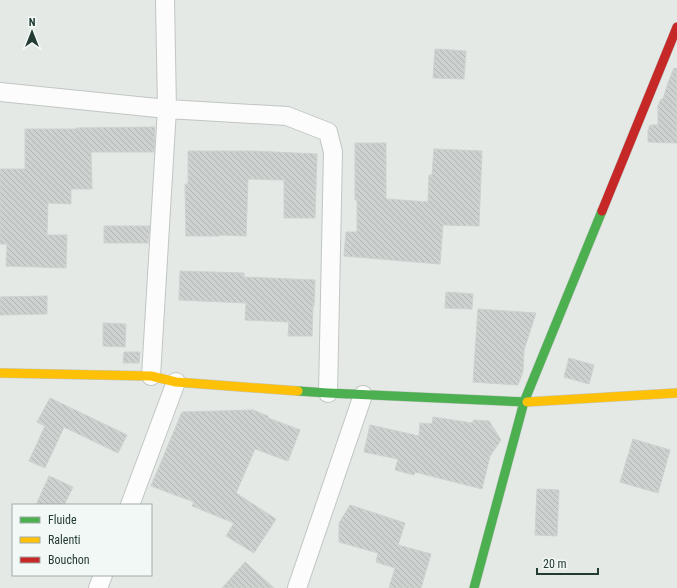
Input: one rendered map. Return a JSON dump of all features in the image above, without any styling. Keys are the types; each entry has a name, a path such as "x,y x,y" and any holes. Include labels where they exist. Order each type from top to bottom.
{"street":[{"path":"151,376 167,109 165,0"},
{"path":"474,588 524,402 677,27"},
{"path":"0,92 167,109 287,116 328,132 333,152 328,393"},
{"path":"1,376 151,376 176,382 328,393 524,402 677,393"},
{"path":"130,504 176,382"},
{"path":"297,588 363,395"},
{"path":"98,588 103,576"}],"building":[{"path":"435,49 466,51 464,79 433,78"},
{"path":"674,68 677,69 677,143 648,142 648,130 650,125 658,125 658,106 661,99 663,99"},
{"path":"155,127 154,152 91,152 92,189 71,189 71,204 48,203 47,235 67,235 66,268 6,266 7,244 0,244 0,169 25,169 25,129"},
{"path":"355,143 386,143 386,199 428,202 429,175 432,175 434,149 482,151 479,226 443,225 440,264 344,256 346,232 357,232 357,200 355,200"},
{"path":"188,151 254,151 317,154 315,218 284,218 284,180 248,179 246,236 186,236 185,184 188,184"},
{"path":"104,226 150,226 148,243 104,243"},
{"path":"180,271 244,273 244,277 315,280 312,336 288,336 289,322 245,320 246,303 179,300"},
{"path":"446,292 473,294 472,309 445,308"},
{"path":"47,296 47,314 0,315 0,297"},
{"path":"478,309 536,313 524,350 523,371 518,385 473,382"},
{"path":"103,323 126,324 125,347 103,346"},
{"path":"124,352 140,352 139,363 123,363"},
{"path":"569,358 594,365 589,384 564,377"},
{"path":"50,398 127,435 118,453 64,427 45,468 29,461 45,426 37,422"},
{"path":"253,410 268,416 268,418 300,430 288,461 255,449 236,493 276,519 254,553 226,536 234,523 192,506 194,502 151,486 182,412"},
{"path":"433,417 472,423 474,420 489,421 501,440 490,456 482,489 415,472 414,475 395,470 398,459 364,452 370,425 419,436 420,423 432,424"},
{"path":"633,439 670,450 658,493 620,482"},
{"path":"49,476 73,487 64,504 36,504"},
{"path":"537,489 559,490 557,536 535,535"},
{"path":"350,505 405,523 398,545 431,554 421,588 389,588 395,568 376,562 378,553 339,542 339,523"},
{"path":"245,562 274,588 222,588"}],"traffic: fast":[{"path":"474,588 524,402 602,211"},
{"path":"298,391 527,402"}],"traffic: slow":[{"path":"0,373 151,376 176,382 298,391"},
{"path":"527,402 677,393"}],"traffic: jam":[{"path":"602,211 677,27"}]}
